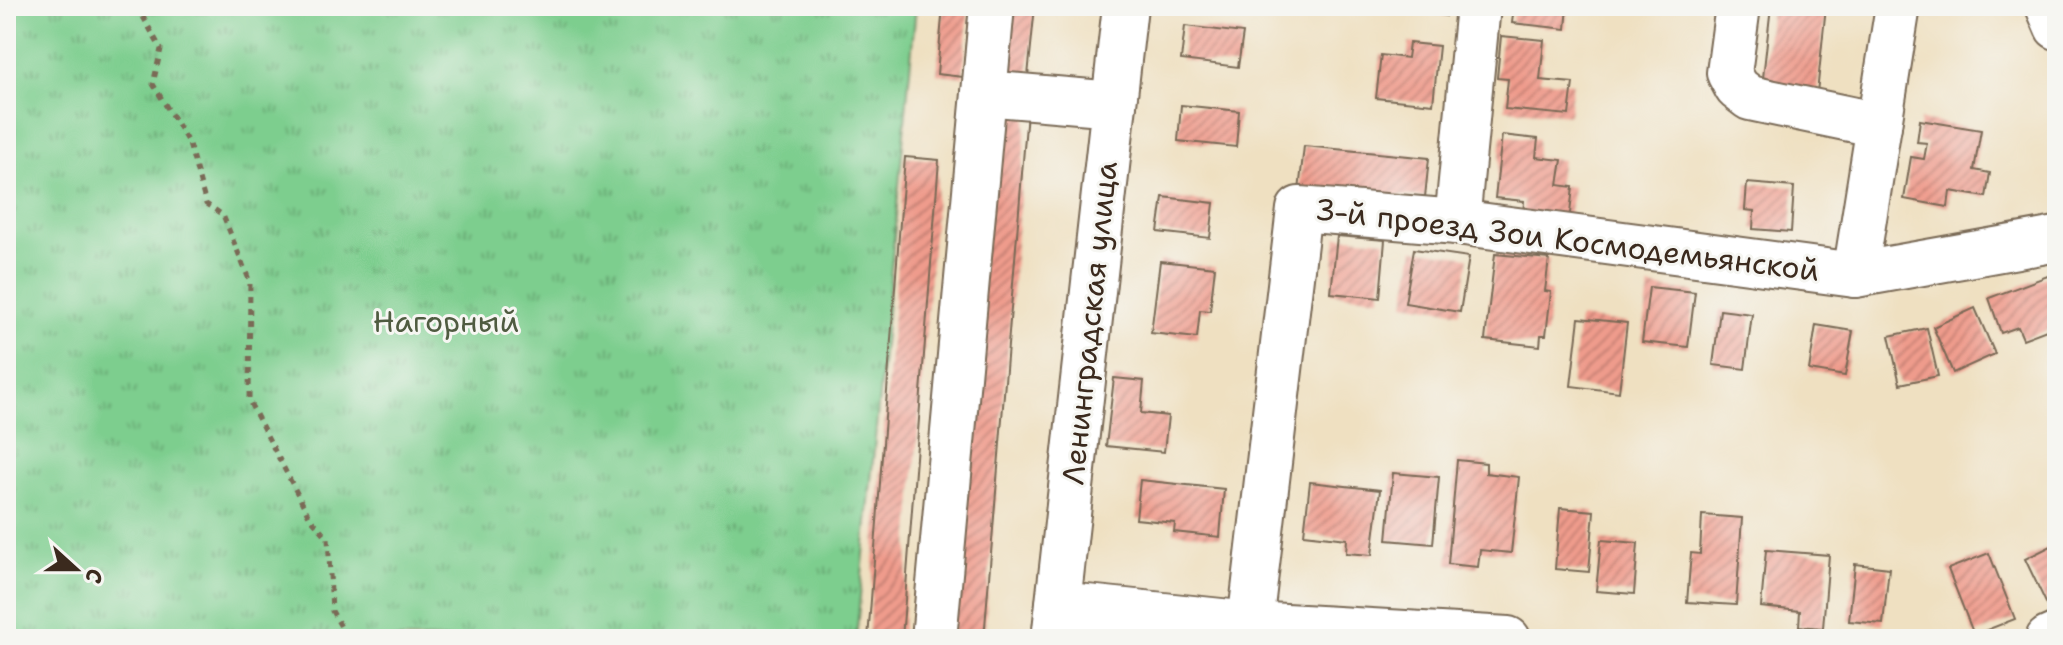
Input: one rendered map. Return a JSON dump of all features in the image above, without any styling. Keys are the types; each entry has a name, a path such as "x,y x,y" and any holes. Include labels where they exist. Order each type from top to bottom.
{"street":[{"path":"934,639 992,6"},
{"name":"Ленинградская улица","path":"1056,621 1125,6"},
{"path":"1457,222 1478,6"},
{"path":"1738,6 1729,73 1737,88 1750,98 1879,125"},
{"path":"1855,275 1898,6"},
{"path":"2048,6 2057,27"},
{"path":"984,93 1114,104"},
{"name":"3-й проезд Зои Космодемьянской","path":"1250,624 1299,209 1457,222 1855,275 2057,239"},
{"path":"1056,621 1250,624 1508,639"},
{"path":"2048,639 2057,635"}],"path":[{"path":"137,6 161,49 153,84 189,144 206,204 223,215 250,282 249,401 309,516 328,538 332,611 348,639"}],"green space":[{"name":"Нагорный","path":"6,6 916,6 856,639 6,639"}],"building":[{"path":"943,6 969,6 963,77 937,74"},
{"path":"1005,6 1035,6 1027,86 998,83"},
{"path":"1393,6 1447,6 1446,16"},
{"path":"1514,6 1568,6 1566,29 1512,23"},
{"path":"1771,6 1826,6 1817,93 1762,87"},
{"path":"1185,26 1243,33 1238,67 1181,60"},
{"path":"1501,36 1544,40 1540,80 1573,83 1569,115 1505,109 1508,79 1497,78"},
{"path":"1409,43 1439,46 1433,104 1376,98 1381,55 1407,58"},
{"path":"1181,105 1239,111 1236,147 1178,141"},
{"path":"995,109 1027,112 984,639 951,639"},
{"path":"1920,120 1981,130 1974,170 1990,173 1986,197 1950,191 1948,207 1904,199 1911,157 1924,159 1927,143 1917,142"},
{"path":"1502,135 1538,139 1536,157 1562,160 1558,185 1573,187 1569,222 1523,217 1524,201 1495,198"},
{"path":"1304,146 1429,158 1425,197 1299,191"},
{"path":"905,157 939,160 902,639 868,639"},
{"path":"1747,183 1794,187 1791,232 1753,229 1754,211 1745,210"},
{"path":"1163,197 1214,203 1210,238 1158,232"},
{"path":"1337,236 1385,240 1380,298 1331,293"},
{"path":"1414,249 1469,257 1460,312 1405,303"},
{"path":"1495,254 1549,259 1545,291 1551,292 1546,335 1541,335 1540,346 1485,340"},
{"path":"1160,261 1215,267 1210,311 1200,310 1197,338 1151,333"},
{"path":"2053,274 2057,285 2057,326 2023,339 2018,327 2001,333 1989,298"},
{"path":"1649,287 1695,292 1688,347 1642,342"},
{"path":"1975,308 1995,354 1953,373 1933,327"},
{"path":"1720,310 1752,314 1745,369 1713,365"},
{"path":"1579,318 1627,323 1619,392 1571,386"},
{"path":"1816,325 1853,331 1845,376 1809,370"},
{"path":"1927,328 1938,376 1900,384 1889,336"},
{"path":"1114,378 1144,381 1141,413 1168,416 1164,452 1106,446"},
{"path":"1457,460 1486,463 1486,473 1519,477 1511,553 1480,550 1478,567 1448,564"},
{"path":"1393,473 1439,477 1433,544 1387,540"},
{"path":"1140,480 1224,489 1220,537 1174,532 1175,523 1136,519"},
{"path":"1310,482 1380,490 1372,555 1346,553 1347,539 1304,534"},
{"path":"1560,508 1594,511 1589,572 1555,569"},
{"path":"1702,515 1742,518 1736,605 1687,602 1691,553 1700,554"},
{"path":"1601,540 1638,543 1634,594 1596,591"},
{"path":"2057,543 2057,600 2047,605 2025,559"},
{"path":"1766,550 1829,555 1823,628 1799,626 1800,611 1761,607"},
{"path":"1989,553 2015,619 1974,635 1948,569"},
{"path":"1855,564 1889,568 1883,624 1849,621"}]}
